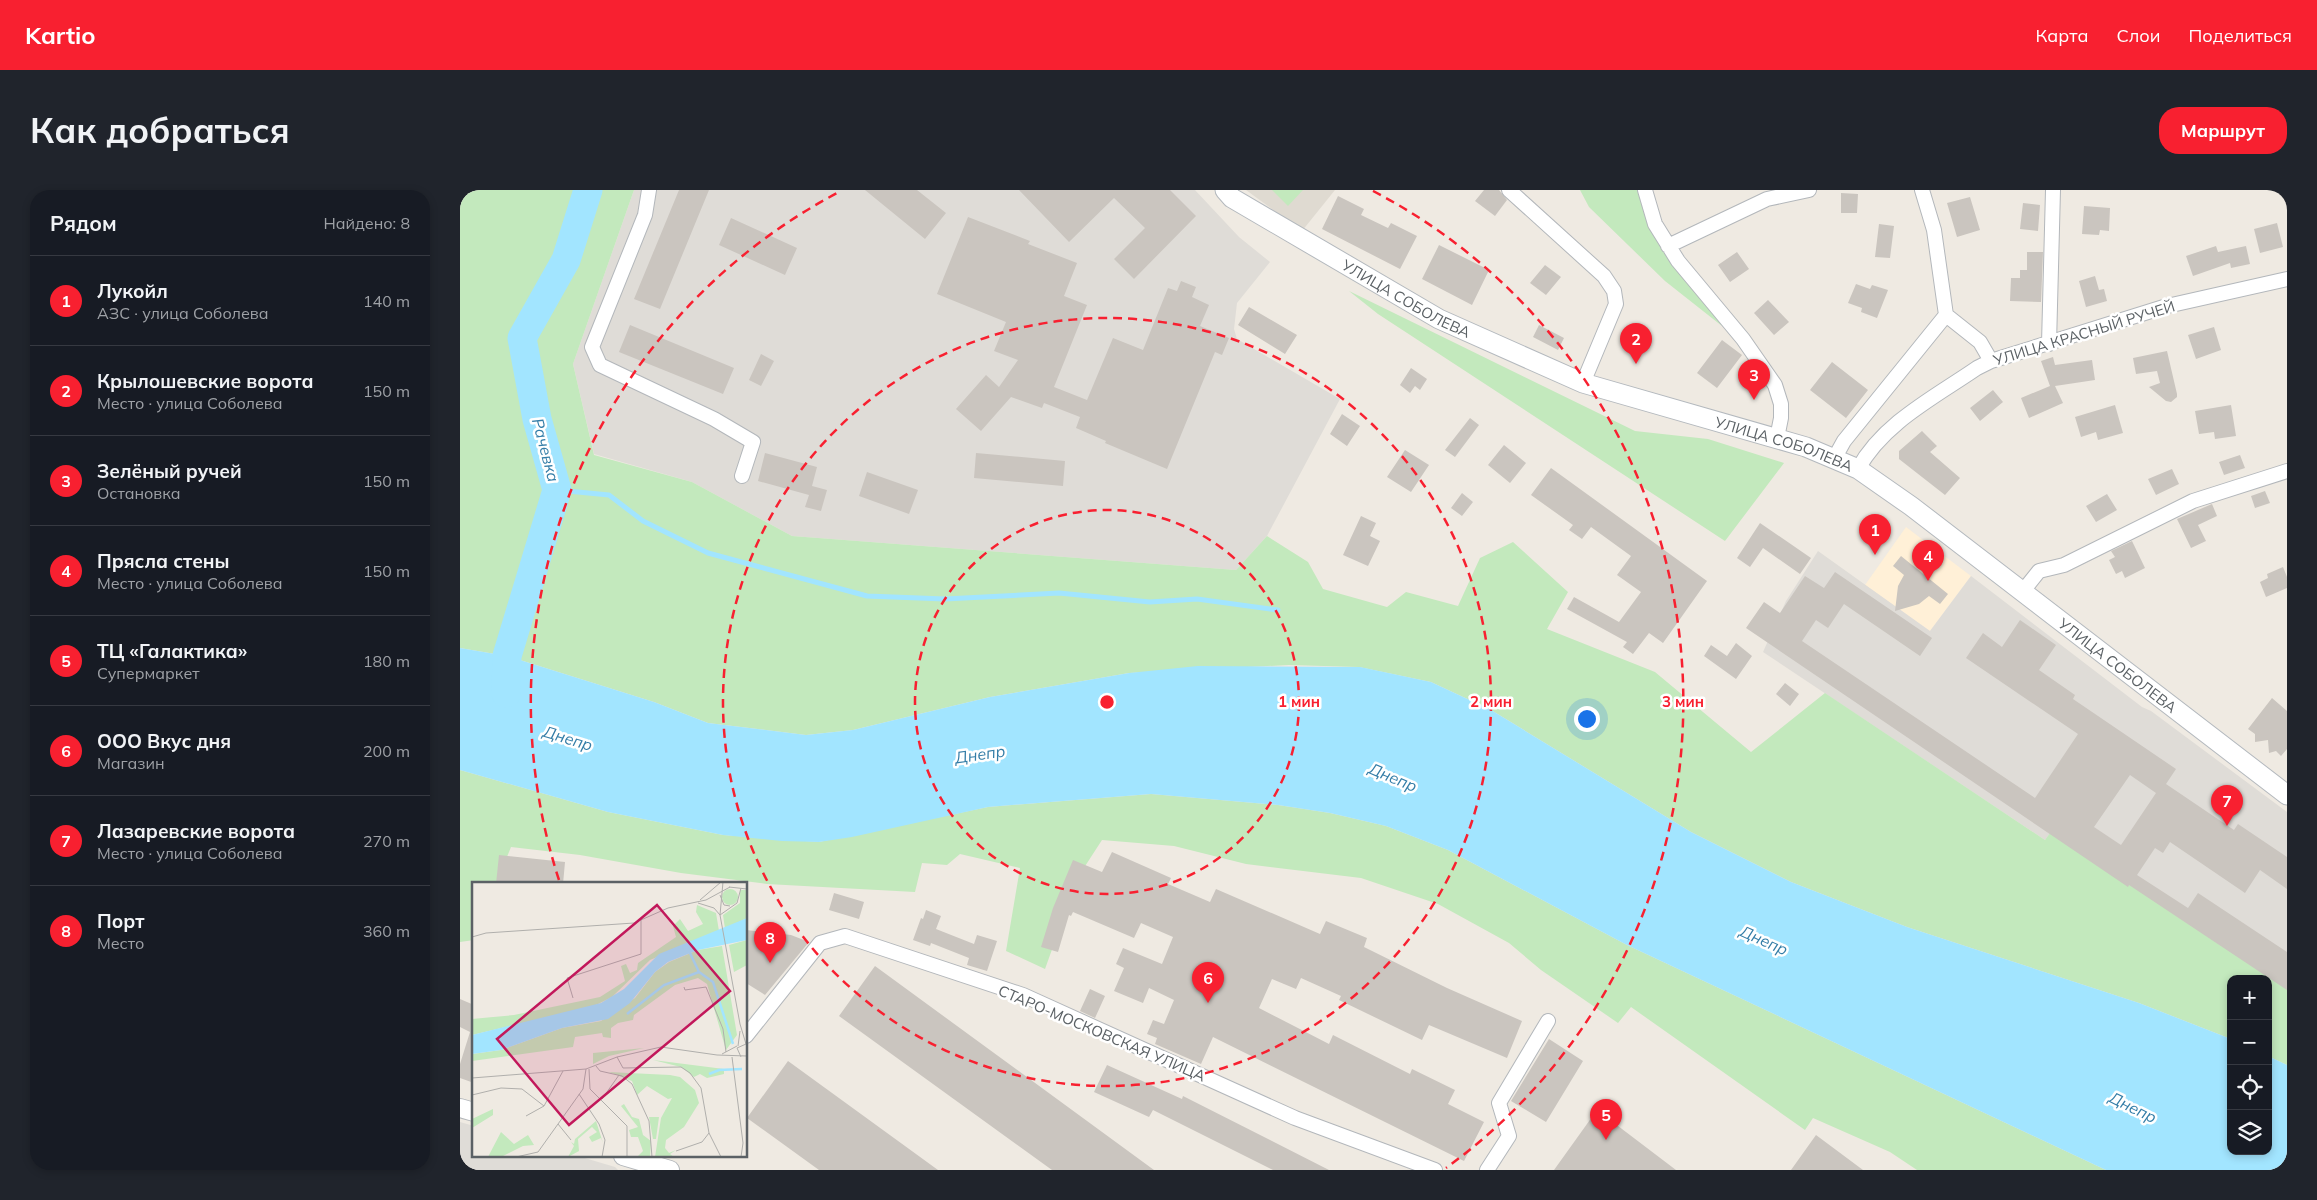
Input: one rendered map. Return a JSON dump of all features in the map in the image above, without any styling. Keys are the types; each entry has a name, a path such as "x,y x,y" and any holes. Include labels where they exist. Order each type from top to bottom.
{"main road":[{"name":"УЛИЦА СОБОЛЕВА","path":"1225,190 1232,198 1439,318 1583,383 1777,438 1858,469 1889,490 2023,591 2287,795"}],"street":[{"path":"649,190 646,215 592,347 600,365 714,419 753,442 742,476"},
{"path":"1509,190 1604,276 1614,291 1616,304 1583,383"},
{"path":"1645,190 1655,224 1678,261 1743,340 1775,384 1781,411 1777,438"},
{"path":"1668,246 1767,199 1809,190"},
{"path":"1922,190 1934,230 1946,315 1980,342 1991,361"},
{"path":"2049,344 2053,190"},
{"name":"УЛИЦА КРАСНЫЙ РУЧЕЙ","path":"1858,469 1867,452 1895,424 1991,361 2167,306 2287,279"},
{"path":"1834,459 1844,442 1946,315"},
{"path":"2023,591 2039,571 2064,565 2193,501 2287,471"},
{"name":"СТАРО-МОСКОВСКАЯ УЛИЦА","path":"748,1033 820,943 845,936 1023,995 1295,1118 1435,1170"},
{"path":"1487,1170 1510,1136 1499,1103 1548,1021"},
{"path":"637,1158 650,1160 670,1170"}],"shaded area":[{"path":"634,190 1195,190 1239,237 1270,262 1237,303 1234,329 1237,339 1340,399 1267,536 1236,570 792,536 692,482 594,454 573,364"},
{"path":"1246,190 1335,190 1302,231"},
{"path":"1906,527 1971,576 1930,631 1865,585"},
{"path":"1818,551 1930,631 1971,576 2142,707 2151,711 2287,812 2287,986 2053,830 2045,840 1763,652 1786,601"},
{"path":"460,1122 472,1125 472,1158 585,1158 615,1167 618,1170 460,1170"}],"green space":[{"path":"460,190 634,190 573,364 594,455 692,482 792,536 1236,570 1267,536 1308,562 1323,589 1387,607 1406,592 1458,606 1480,558 1513,542 1568,592 1547,629 1655,672 1751,752 1825,693 2045,840 2053,829 2271,975 2227,975 2227,1037 2139,1003 1907,927 1791,882 1691,832 1491,710 1431,682 1359,667 1289,665 1129,673 990,697 853,730 806,735 708,723 654,702 507,656 460,648"},
{"path":"1272,190 1303,190 1288,206"},
{"path":"1580,190 1638,190 1648,225 1722,326 1665,281 1589,207"},
{"path":"1349,291 1635,431 1708,439 1784,463 1725,541 1378,314"},
{"path":"460,770 608,812 723,835 819,842 988,807 1151,794 1278,805 1330,813 1386,826 1448,850 1627,945 2106,1170 1917,1170 1890,1152 1813,1118 1805,1130 1631,1007 1618,1023 1541,970 1509,943 1438,904 1361,878 1246,864 1174,846 1102,840 1078,877 1045,969 1006,951 1020,868 960,854 947,865 922,863 915,892 767,884 681,873 580,855 511,847 497,882 472,882 472,940 460,942"},
{"path":"2272,976 2287,986 2287,1065 2272,1058"}],"water":[{"name":"Днепр","path":"460,648 507,656 654,702 708,723 806,735 853,730 990,697 1129,673 1198,666 1360,667 1431,682 1491,710 1691,832 1791,882 1907,927 2139,1003 2227,1037 2227,1155 2272,1155 2272,1058 2287,1065 2287,1170 2106,1170 1627,945 1448,850 1386,826 1330,813 1278,805 1151,794 988,807 852,837 819,842 782,841 723,835 608,812 460,770"}],"building":[{"path":"679,190 709,190 660,309 634,299"},
{"path":"865,190 917,190 946,213 925,239"},
{"path":"1019,190 1170,190 1196,216 1134,279 1114,259 1145,228 1114,198 1069,242"},
{"path":"1484,190 1499,190 1507,200 1495,216 1475,201"},
{"path":"1841,193 1858,194 1857,213 1841,213"},
{"path":"1338,196 1364,209 1361,215 1388,228 1391,223 1417,236 1400,269 1322,229"},
{"path":"1970,197 1980,230 1957,237 1947,203"},
{"path":"2023,203 2040,205 2038,231 2020,229"},
{"path":"2084,206 2110,208 2109,231 2100,230 2099,235 2082,234"},
{"path":"968,217 1030,241 1028,244 1077,263 1064,296 1087,305 1054,387 1087,400 1113,338 1143,350 1168,288 1177,291 1181,281 1196,287 1192,297 1209,305 1200,326 1229,338 1222,355 1215,352 1167,469 1105,443 1106,441 1076,428 1080,417 1044,403 1042,408 1011,397 981,431 956,409 986,375 999,387 1018,360 994,351 1006,322 937,294"},
{"path":"731,218 797,248 785,275 719,245"},
{"path":"2277,223 2283,247 2260,253 2254,229"},
{"path":"1879,224 1894,226 1890,258 1875,257"},
{"path":"1439,245 1489,270 1472,305 1422,279"},
{"path":"2216,246 2218,252 2246,246 2250,264 2231,268 2230,263 2193,276 2186,256"},
{"path":"1737,252 1749,269 1730,282 1718,265"},
{"path":"2027,252 2043,252 2041,302 2010,301 2011,278 2020,278 2020,270 2027,270"},
{"path":"1545,265 1561,277 1546,295 1530,283"},
{"path":"2095,276 2099,290 2104,289 2107,301 2086,307 2079,281"},
{"path":"1856,284 1870,289 1872,285 1888,290 1877,318 1861,312 1862,308 1848,303"},
{"path":"1768,300 1789,322 1774,335 1754,313"},
{"path":"1249,307 1297,335 1285,354 1238,325"},
{"path":"630,325 734,368 723,394 619,352"},
{"path":"1539,325 1564,338 1558,350 1533,337"},
{"path":"2214,327 2221,350 2196,359 2188,335"},
{"path":"1722,340 1742,355 1717,388 1697,373"},
{"path":"2167,351 2177,394 2177,397 2171,402 2166,401 2149,387 2160,383 2157,371 2136,374 2133,358"},
{"path":"761,354 774,361 761,386 749,380"},
{"path":"2053,357 2055,365 2092,360 2095,380 2055,386 2063,403 2029,418 2021,398 2050,386 2041,361"},
{"path":"1832,362 1868,390 1846,418 1810,390"},
{"path":"1411,368 1427,379 1420,390 1415,386 1410,393 1400,385"},
{"path":"1993,390 2003,402 1980,421 1970,408"},
{"path":"2115,405 2123,433 2098,440 2096,432 2081,437 2075,417"},
{"path":"2231,405 2236,436 2215,439 2214,432 2199,434 2195,411"},
{"path":"1342,414 1360,426 1347,446 1330,434"},
{"path":"1470,418 1479,425 1455,457 1445,450"},
{"path":"1922,431 1937,446 1930,452 1960,478 1945,495 1899,459 1899,451"},
{"path":"1504,445 1526,463 1510,483 1488,465"},
{"path":"1405,450 1429,465 1411,492 1387,477"},
{"path":"765,453 817,467 812,486 827,490 821,511 805,507 809,495 758,481"},
{"path":"976,453 1065,461 1063,486 974,478"},
{"path":"2240,455 2245,468 2224,475 2219,462"},
{"path":"1551,468 1707,581 1663,643 1649,633 1633,654 1623,647 1627,642 1567,609 1574,597 1619,622 1641,592 1617,575 1631,556 1591,527 1582,539 1569,530 1573,525 1531,495"},
{"path":"2172,469 2179,484 2156,495 2148,479"},
{"path":"867,472 918,490 909,514 859,496"},
{"path":"2265,491 2270,503 2255,508 2251,496"},
{"path":"1462,493 1473,502 1462,516 1451,508"},
{"path":"2107,494 2117,510 2096,522 2086,506"},
{"path":"2212,504 2217,516 2198,525 2206,541 2191,548 2177,519"},
{"path":"1361,516 1376,523 1370,536 1380,541 1368,566 1343,555"},
{"path":"1760,523 1811,558 1800,574 1763,548 1750,567 1737,558"},
{"path":"2132,541 2145,568 2125,578 2122,571 2116,574 2109,560 2115,557 2111,551"},
{"path":"1901,556 1948,594 1940,604 1929,596 1919,604 1895,611 1898,586 1904,575 1893,566"},
{"path":"2283,567 2287,577 2287,588 2266,597 2260,582 2268,578 2267,574"},
{"path":"1835,572 1932,638 1920,656 1844,604 1828,628 1816,620 1802,641 2035,798 2078,734 1966,658 1983,633 2002,647 2020,620 2056,645 2039,670 2075,695 2073,699 2176,769 2166,784 2234,830 2238,824 2287,857 2287,889 2260,870 2245,893 2170,842 2163,853 2155,848 2137,875 2188,908 2198,893 2287,952 2287,990 2272,980 2272,975 2264,975 2129,885 2128,887 1746,628 1764,602 1780,613 1805,576 1824,588","holes":["2130,775 2156,793 2121,845 2094,827"]},
{"path":"1736,643 1752,656 1736,679 1704,656 1711,645 1727,656"},
{"path":"1785,683 1799,694 1790,706 1776,694"},
{"path":"2272,698 2287,711 2287,749 2281,756 2276,751 2269,753 2268,740 2255,742 2255,734 2248,729"},
{"path":"1112,852 1171,878 1168,884 1210,902 1216,889 1320,934 1326,921 1367,938 1364,947 1447,988 1522,1021 1507,1058 1429,1025 1422,1040 1339,1000 1341,996 1301,978 1296,989 1272,979 1259,1008 1329,1044 1333,1035 1410,1074 1412,1069 1455,1090 1448,1104 1484,1122 1464,1161 1213,1037 1201,1064 1155,1044 1157,1038 1147,1034 1153,1020 1164,1024 1174,1000 1149,988 1143,1003 1114,991 1124,968 1116,964 1123,948 1162,964 1173,937 1141,923 1134,938 1073,912 1071,916 1069,915 1058,952 1041,947 1053,908 1073,860 1102,872"},
{"path":"499,855 565,862 563,882 496,882"},
{"path":"834,893 864,902 859,919 829,910"},
{"path":"926,910 941,916 936,929 974,944 977,935 997,941 987,971 967,965 969,958 931,943 930,946 913,940"},
{"path":"748,930 791,935 809,942 765,995 748,984"},
{"path":"875,966 1154,1170 1052,1170 839,1016"},
{"path":"1090,989 1105,996 1095,1018 1080,1011"},
{"path":"460,999 472,1004 472,1082 460,1078 460,1064 470,1032 460,1027"},
{"path":"1549,1039 1583,1061 1546,1122 1511,1101"},
{"path":"788,1061 938,1170 819,1170 748,1119"},
{"path":"1107,1065 1182,1099 1183,1096 1329,1170 1273,1170 1153,1110 1149,1117 1094,1092"},
{"path":"1597,1110 1676,1170 1554,1170"},
{"path":"1816,1135 1863,1170 1791,1170"}],"waterway":[{"name":"Рачевка","path":"506,693 507,656 557,490 537,419 522,338 566,260 588,190"},
{"path":"557,490 609,495 643,521 708,553 867,596 945,599 1059,593 1150,602 1197,599 1278,610"}],"place":[{"name":"Крылошевские ворота","path":"1636,364"},
{"name":"Зелёный ручей","path":"1754,400"},
{"name":"Лукойл","path":"1875,555"},
{"name":"Прясла стены","path":"1928,581"},
{"name":"Лазаревские ворота","path":"2227,826"},
{"name":"Порт","path":"770,963"},
{"name":"ООО Вкус дня","path":"1208,1003"},
{"name":"ТЦ «Галактика»","path":"1606,1140"}]}
